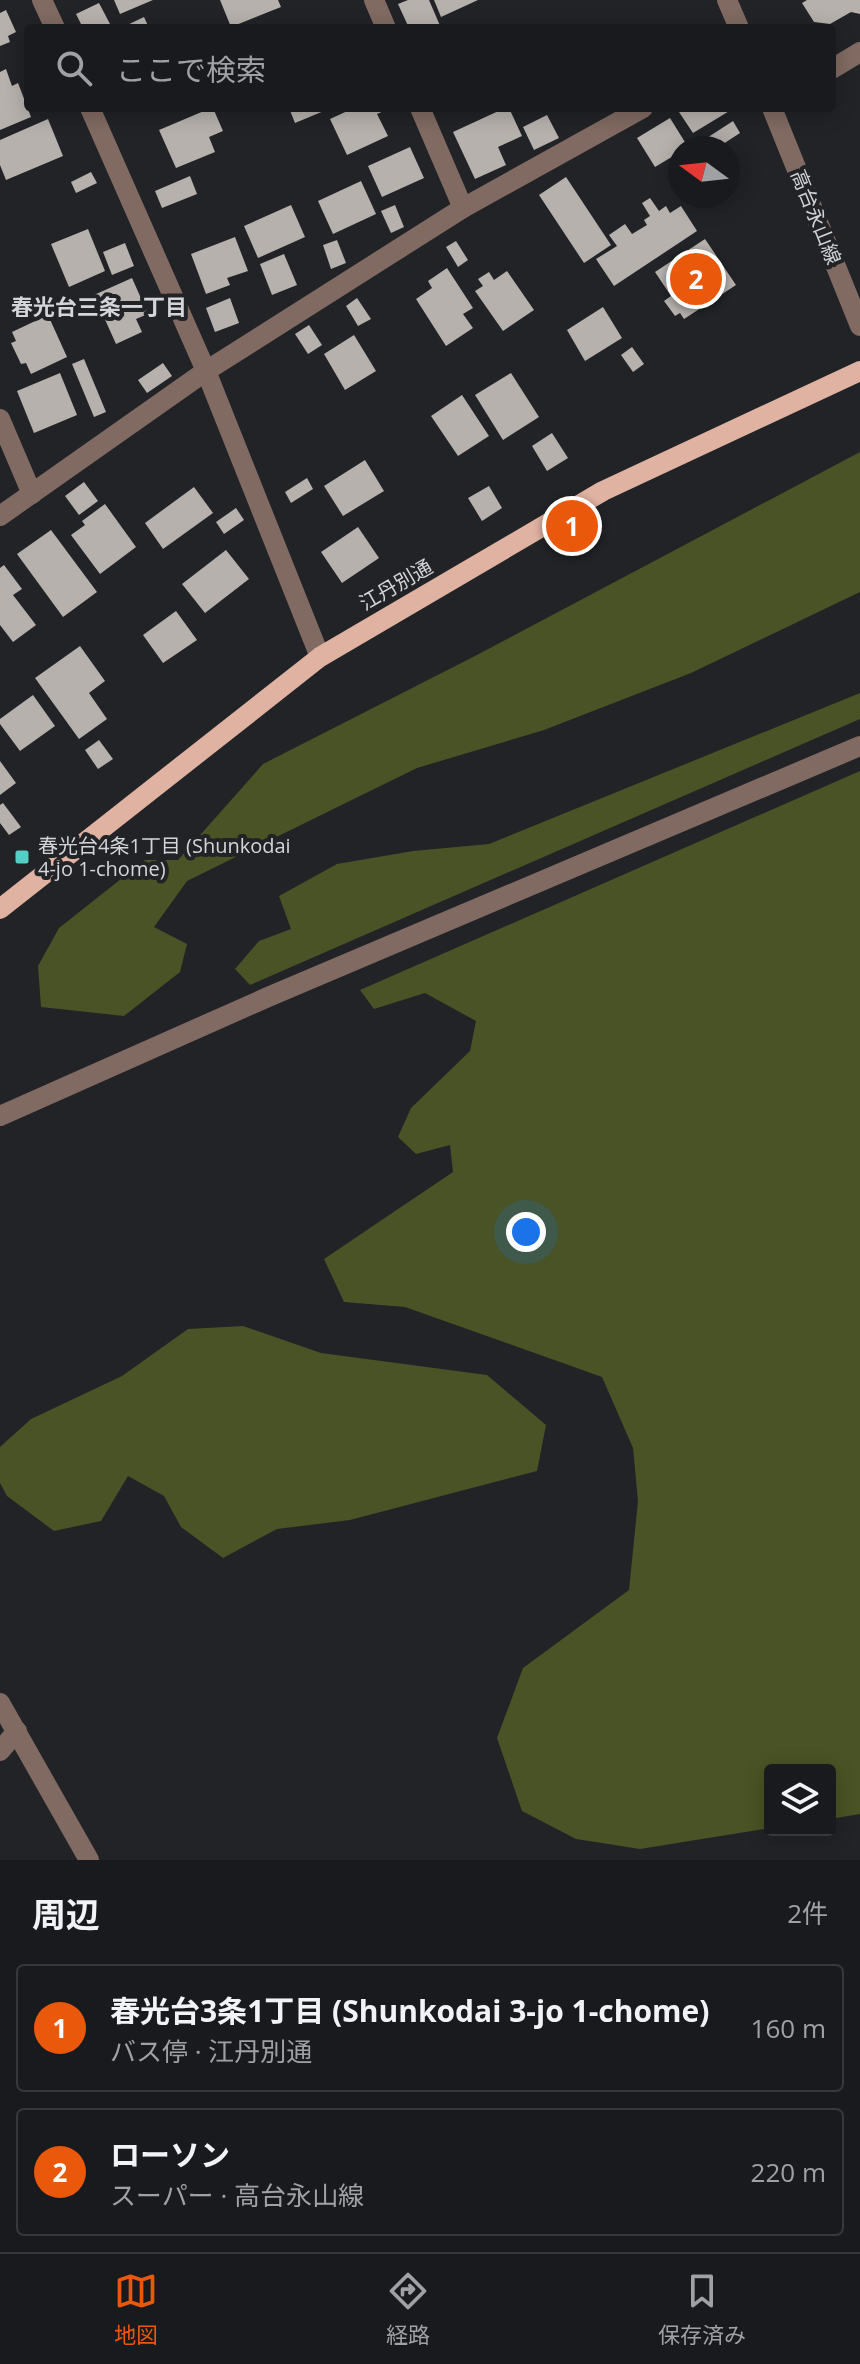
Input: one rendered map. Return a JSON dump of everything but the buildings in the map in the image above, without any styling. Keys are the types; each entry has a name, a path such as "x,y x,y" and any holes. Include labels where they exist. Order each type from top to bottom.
{"main road":[{"name":"江丹別通","path":"0,909 320,657 603,491 860,371"}],"street":[{"path":"42,0 53,24"},
{"path":"374,0 384,24"},
{"path":"727,0 737,24"},
{"path":"836,67 860,52"},
{"path":"92,112 206,371 320,657"},
{"path":"422,112 463,208"},
{"path":"0,516 206,371 463,208 636,112"},
{"name":"高台永山線","path":"774,112 860,326"},
{"path":"0,419 32,494"},
{"path":"0,1116 268,997 860,746"},
{"path":"0,1703 89,1860"},
{"path":"0,1751 17,1731"}],"green space":[{"path":"860,452 860,592 691,673 544,730 417,768 187,881 154,927 187,944 180,972 124,1016 41,1007 38,966 59,928 145,860 178,860 263,764 473,657"},
{"path":"860,693 860,719 250,985 235,969 259,941 291,929 279,896 337,864 413,851 489,844"},
{"path":"860,771 860,1814 836,1818 836,1764 764,1764 764,1829 640,1849 576,1839 522,1811 497,1738 523,1668 629,1590 638,1501 633,1448 602,1377 405,1307 344,1302 324,1259 453,1172 450,1145 416,1154 398,1137 411,1108 470,1051 476,1021 425,993 374,1009 360,990"},
{"path":"243,1326 321,1353 487,1375 546,1425 537,1471 350,1520 277,1529 223,1558 181,1527 164,1496 128,1476 101,1521 54,1531 7,1496 0,1483 0,1447 31,1419 122,1376 188,1329"}],"place":[{"name":"ローソン","path":"696,279"},
{"name":"春光台3条1丁目 (Shunkodai 3-jo 1-chome)","path":"572,526"},
{"name":"春光台4条1丁目 (Shunkodai 4-jo 1-chome)","path":"22,857"}],"district":[{"name":"春光台三条一丁目","path":"99,307"}]}
